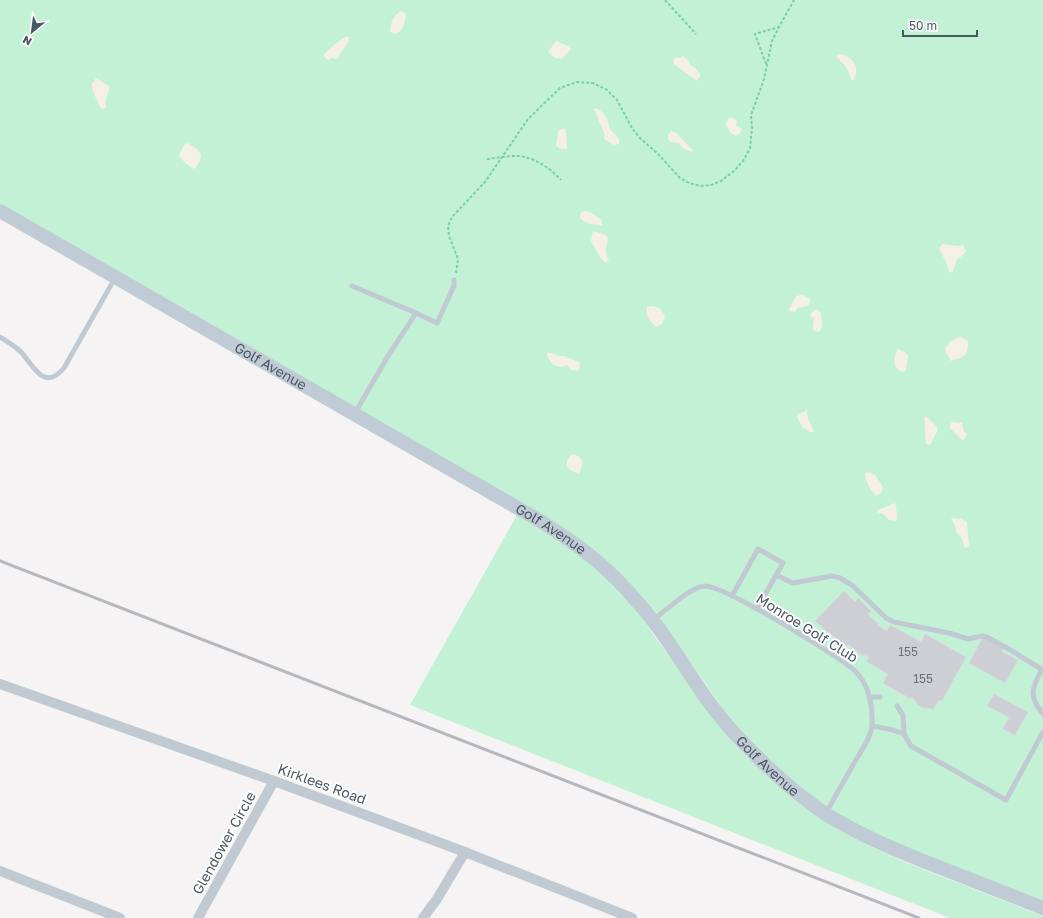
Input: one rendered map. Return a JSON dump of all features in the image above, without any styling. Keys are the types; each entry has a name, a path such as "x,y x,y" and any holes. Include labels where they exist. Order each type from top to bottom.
{"street":[{"name":"Golf Avenue","path":"0,211 537,519 566,538 589,554 609,571 652,620 718,714 733,732 778,777 826,813 870,838 905,854 1043,908"},
{"name":"Kirklees Road","path":"0,684 274,781 465,852 632,918"},
{"name":"Glendower Circle","path":"198,918 274,781"},
{"path":"423,918 437,899 465,852"},
{"path":"0,871 120,918"}],"lane":[{"path":"0,337 11,343 21,353 31,367 43,377 54,377 64,368 116,278"},
{"path":"352,286 437,323 454,286 454,280"},
{"path":"354,414 388,356 416,313"},
{"path":"732,596 758,550 783,563 757,609"},
{"path":"776,575 793,583 832,576 840,578 848,582 886,618 894,622 949,633 968,639 982,636 1012,651 1043,670 1034,684 1033,697 1036,706 1043,714"},
{"name":"Monroe Golf Club","path":"652,620 694,588 707,586 732,596 757,609 831,654 855,671 864,682 869,697 873,726 867,742 826,813"},
{"path":"869,697 880,697"},
{"path":"897,706 904,714 904,734 911,746 1006,800 1043,732"},
{"path":"873,726 904,734"}],"path":[{"path":"664,0 696,34"},
{"path":"454,280 458,258 449,236 448,226 452,217 485,182 528,119 560,88 577,82 593,83 607,90 617,100 632,128 640,138 657,153 680,178 689,183 700,186 711,185 721,181 734,171 743,161 750,148 752,128 751,115 764,79 772,41 794,0"},
{"path":"766,65 754,34 779,26"},
{"path":"487,159 502,157 525,157 551,170 561,180"}],"green space":[{"path":"0,0 1043,0 1043,901 879,836 814,798 766,758 728,716 667,629 528,508 206,321 0,204"},
{"path":"517,515 573,550 605,577 636,610 718,725 742,752 801,805 836,828 874,848 910,864 1043,916 1043,918 950,918 410,705"}],"sand":[{"path":"401,11 406,13 404,24 400,31 394,34 390,31 392,22 394,17"},
{"path":"347,36 349,41 337,59 331,58 328,60 323,56 334,45"},
{"path":"556,41 568,46 571,49 562,59 555,58 548,52"},
{"path":"842,54 855,64 856,72 853,81 846,67 837,58 837,56"},
{"path":"683,56 701,75 697,81 675,65 673,61 676,57 680,58"},
{"path":"96,78 109,86 106,108 102,109 94,93 92,84"},
{"path":"596,108 606,116 609,128 619,139 619,144 614,145 604,139 605,135 594,109"},
{"path":"730,117 737,121 736,125 742,129 736,136 731,133 725,124"},
{"path":"565,128 567,149 561,149 556,146 557,138 559,130"},
{"path":"671,131 675,132 693,150 692,152 683,148 679,143 670,142 668,135"},
{"path":"187,143 199,151 201,157 194,169 179,155 184,145"},
{"path":"581,212 590,212 602,220 602,225 590,224 582,220 580,218"},
{"path":"593,231 606,235 608,239 606,252 609,260 605,263 591,241"},
{"path":"942,244 958,246 963,245 966,251 957,259 953,271 950,273 939,249"},
{"path":"802,295 810,299 808,306 797,308 795,312 790,311 789,309 796,296"},
{"path":"652,306 660,309 665,317 662,324 656,327 650,320 647,313 647,307"},
{"path":"816,309 821,313 822,326 820,331 817,332 813,329 814,318 810,316"},
{"path":"961,337 968,341 966,353 963,357 951,361 945,350 951,341"},
{"path":"898,349 908,355 906,370 904,372 897,369 895,363 895,356"},
{"path":"548,352 579,362 580,365 578,371 571,370 567,365 561,367 553,365 547,356"},
{"path":"807,409 808,419 814,432 810,432 802,427 797,417 798,414"},
{"path":"926,416 937,427 937,432 930,445 926,444 924,417"},
{"path":"953,422 962,423 964,431 967,434 964,440 950,428 950,424"},
{"path":"572,454 578,456 582,461 579,474 570,470 567,466 567,461"},
{"path":"869,472 875,475 883,487 882,492 876,496 866,479 865,473"},
{"path":"895,503 897,515 896,521 889,520 883,514 877,512 878,510"},
{"path":"951,518 961,519 967,522 969,545 967,548 964,547 962,538 956,532"}],"building":[{"path":"844,591 855,602 858,598 871,611 868,614 878,624 877,625 887,631 890,625 921,642 925,634 966,657 942,701 939,700 933,710 930,708 922,708 911,697 911,699 883,683 888,674 867,662 869,657 863,656 848,644 845,646 815,621"},
{"path":"983,637 1003,648 1002,652 1018,660 1005,683 969,663"},
{"path":"994,694 1028,712 1015,735 1003,729 1009,717 987,706"}],"railway":[{"path":"0,561 919,918"}]}
